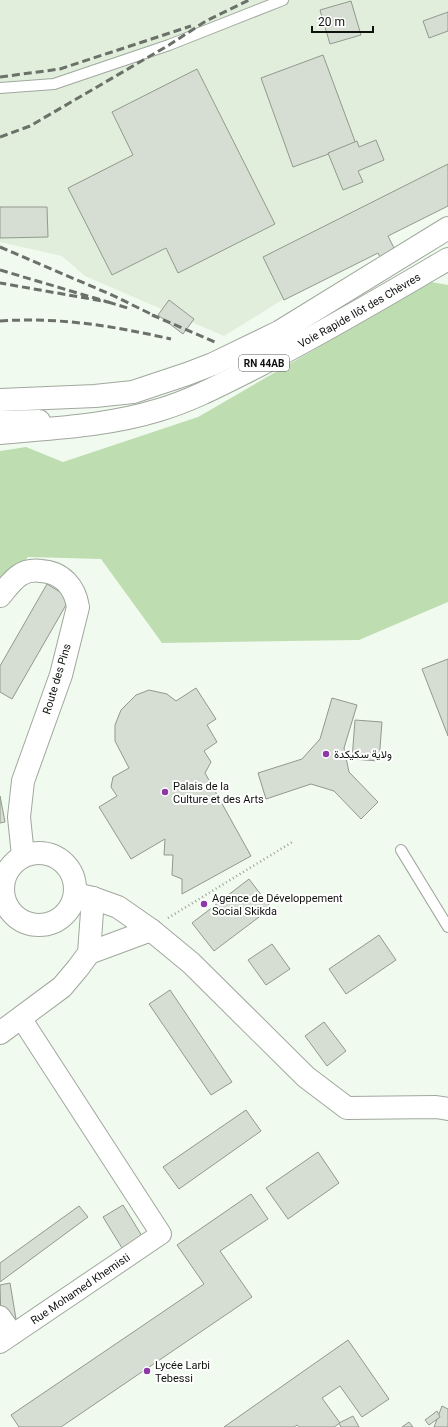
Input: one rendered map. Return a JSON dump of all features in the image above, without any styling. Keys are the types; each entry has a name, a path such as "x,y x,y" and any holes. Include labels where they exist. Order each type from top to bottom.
{"main road":[{"name":"Voie Rapide Ilôt des Chèvres","path":"0,400 96,396 134,392 169,381 213,364 279,332 448,228"},
{"name":"Voie Rapide Ilôt des Chèvres","path":"0,433 65,428 139,415 179,403 215,388 301,345 448,259"},
{"path":"0,422 39,421 65,428"},
{"name":"Route des Pins","path":"0,596 19,575 36,570 45,571 61,577 68,583 75,594 78,607 61,675 22,781 19,817 23,856"},
{"path":"84,896 71,905 65,914 56,921 45,925 34,925 23,922 2,907 3,871 23,856 34,853 45,853 56,857 65,863 71,872 75,883 84,896 89,953"},
{"path":"84,896 118,907 160,924 191,963 306,1077 347,1108 448,1109"},
{"path":"0,1033 62,987 89,953 160,924"}],"street":[{"name":"Rue Mohamed Khemisti","path":"7,1339 160,1234 21,1018"},
{"path":"0,1316 7,1339"}],"lane":[{"path":"0,88 54,84 169,45 283,0"},
{"path":"401,850 448,927"}],"path":[{"path":"160,924 294,841"}],"shaded area":[{"path":"0,0 448,0 448,197 224,336 85,276 62,256 0,242"}],"green space":[{"path":"431,282 448,285 448,602 359,640 162,643 101,559 28,557 0,590 0,451 26,447 63,462 198,417"}],"building":[{"path":"351,1 361,35 330,44 320,10"},
{"path":"448,12 448,31 429,38 423,21"},
{"path":"323,55 356,144 293,167 261,78"},
{"path":"197,69 275,224 178,273 166,248 112,275 68,188 133,155 112,112"},
{"path":"376,140 384,160 358,171 363,182 343,190 328,153 357,141 359,147"},
{"path":"448,164 448,206 388,236 399,258 384,265 378,253 284,300 263,257"},
{"path":"0,207 47,207 48,237 0,238"},
{"path":"169,300 194,319 183,334 158,315"},
{"path":"47,584 70,598 12,699 0,692 0,666"},
{"path":"448,659 448,736 422,669"},
{"name":"Palais de la Culture et des Arts","path":"196,688 216,719 207,725 217,742 204,751 211,762 205,773 251,856 182,894 182,879 172,875 173,855 164,855 165,839 131,859 99,807 117,796 111,787 113,777 129,768 115,741 115,725 121,710 136,695 149,690 167,694 176,701"},
{"name":"ولاية سكيكدة","path":"332,698 357,705 344,748 349,772 378,802 361,819 334,791 311,784 266,799 258,773 302,759 320,739"},
{"path":"355,720 382,722 379,761 352,759"},
{"path":"0,796 5,822 0,823"},
{"path":"249,879 271,908 214,951 192,923"},
{"path":"379,935 396,960 346,994 329,969"},
{"path":"272,944 290,969 266,985 248,960"},
{"path":"170,990 232,1082 211,1095 149,1004"},
{"path":"324,1022 346,1051 327,1066 305,1036"},
{"path":"246,1110 261,1131 179,1189 163,1167"},
{"path":"318,1152 339,1183 288,1219 266,1188"},
{"path":"251,1194 268,1219 220,1251 252,1297 61,1427 19,1427 11,1415 204,1284 177,1245"},
{"path":"123,1205 142,1236 122,1248 103,1217"},
{"path":"79,1206 88,1217 0,1282 0,1263"},
{"path":"10,1283 16,1319 1,1321 0,1285"},
{"path":"348,1340 389,1399 362,1417 340,1386 322,1398 340,1423 334,1427 299,1427 297,1425 294,1427 224,1427"},
{"path":"442,1406 448,1409 448,1427 434,1427"},
{"path":"437,1411 440,1417 429,1425 425,1420"},
{"path":"353,1416 359,1427 341,1427 339,1423"},
{"path":"409,1422 413,1427 402,1427"}],"railway":[{"path":"0,137 30,126 169,45 206,21 249,0"},
{"path":"0,77 60,69 191,26"},
{"path":"0,247 112,295 157,317"},
{"path":"0,270 108,302 0,283"},
{"path":"108,302 131,309"},
{"path":"152,315 217,343"},
{"path":"0,321 44,320 86,324 128,330 171,339"}],"place":[{"name":"ولاية سكيكدة","path":"326,754"},
{"name":"Palais de la Culture et des Arts","path":"165,792"},
{"name":"Agence de Développement Social Skikda","path":"204,904"},
{"name":"Lycée Larbi Tebessi","path":"147,1371"}]}
